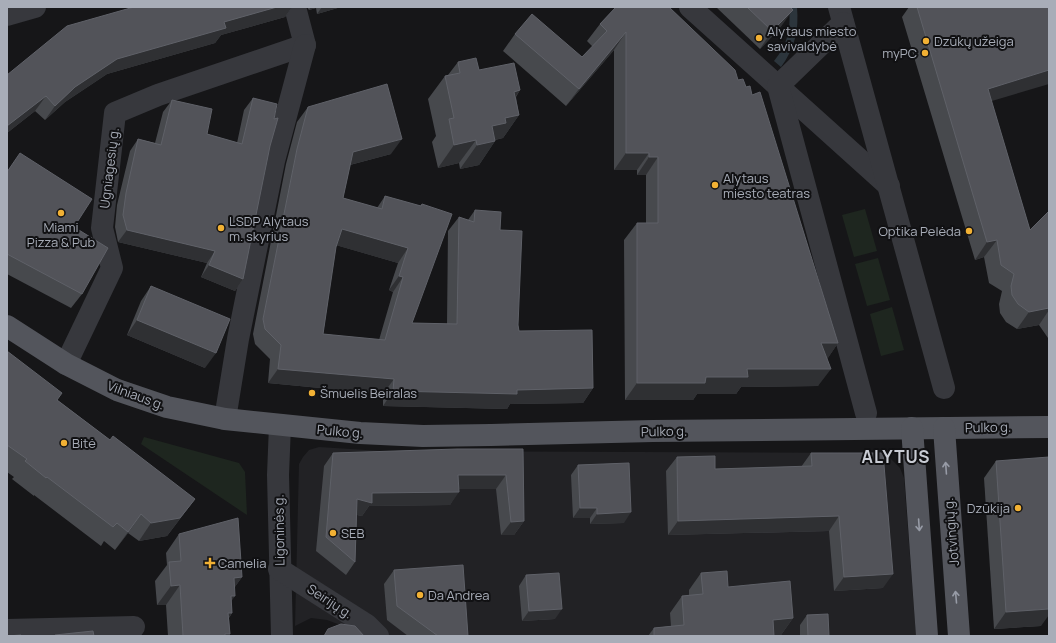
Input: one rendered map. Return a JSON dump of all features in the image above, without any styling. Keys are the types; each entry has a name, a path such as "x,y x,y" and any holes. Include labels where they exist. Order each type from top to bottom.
{"main road":[{"name":"Vilniaus g.","path":"7,326 66,364 117,390 167,407 225,419 280,425"},
{"name":"Pulko g.","path":"280,425 360,433 423,436 653,431 1049,426"},
{"path":"912,428 927,636"},
{"name":"Jotvingių g.","path":"944,428 959,636"}],"street":[{"path":"7,15 35,7"},
{"path":"225,419 238,339 274,161 305,45 295,7"},
{"path":"690,7 889,186"},
{"path":"778,86 841,15"},
{"path":"841,15 944,388"},
{"name":"Ugniagesių g.","path":"66,364 112,268 102,228 115,113 158,95 305,45"},
{"path":"778,86 866,413"},
{"name":"Ligoninės g.","path":"280,425 278,475 279,569 282,636"},
{"name":"Seirijų g.","path":"279,569 367,625 378,636"},
{"path":"7,630 134,627"}],"shaded area":[{"path":"789,7 797,7 797,31 790,53 781,67 774,61 783,48 788,36"},
{"path":"865,209 877,251 854,257 842,215"},
{"path":"878,258 890,300 867,306 855,264"},
{"path":"892,307 904,350 881,356 870,314"},
{"path":"144,437 239,463 245,472 247,515 141,444"},
{"path":"319,447 382,451 880,453 890,458 900,468 904,478 916,636 358,636 343,626 327,620 311,618 295,626 299,464 309,450"}],"building":[{"path":"134,7 277,7 224,22 226,28 117,59 75,87 55,106 46,96 7,126 7,75 67,26"},
{"path":"616,7 669,7 735,70 738,80 743,79 746,87 750,86 752,95 760,92 838,343 821,343 831,369 747,369 748,377 706,377 705,383 637,383 637,223 658,223 658,157 649,157 649,153 626,153 626,32 579,89 515,34 532,14 582,57 607,31 600,24"},
{"path":"747,7 790,7 793,10 772,31"},
{"path":"917,7 1049,7 1049,70 988,89 1030,230 1049,211 1049,308 1029,312 1018,304 1012,295 1011,286 1014,274 1001,265 997,240 987,242"},
{"path":"476,58 479,70 514,63 520,90 514,92 519,115 505,118 506,123 492,126 495,141 477,145 476,140 454,145 449,119 454,118 445,76 460,73 458,62"},
{"path":"387,84 402,139 353,152 343,198 382,209 385,196 421,206 422,204 452,214 412,323 457,324 459,217 474,222 475,210 501,212 500,230 522,231 519,331 592,330 593,388 517,390 517,394 393,391 394,379 278,369 281,345 265,329 263,319 297,149 308,107","holes":["342,229 408,248 399,276 403,277 385,340 323,334 336,247"]},
{"path":"253,98 277,104 274,119 278,118 270,146 243,279 209,265 215,251 127,230 123,215 126,193 138,139 161,145 172,100 212,109 207,134 242,144"},
{"path":"20,153 92,199 74,227 108,248 82,294 7,254 7,172"},
{"path":"151,286 230,319 216,353 137,320"},
{"path":"7,351 62,393 57,400 110,440 113,436 195,499 180,518 151,523 141,514 128,532 117,523 113,527 47,477 46,478 25,461 27,459 7,445"},
{"path":"457,449 523,449 524,521 511,522 506,475 458,475 459,492 372,493 372,503 357,499 355,562 326,537 333,453"},
{"path":"811,453 883,453 893,574 844,577 839,516 678,521 677,457 715,456 715,469 812,466"},
{"path":"1049,457 1049,609 1006,612 996,461"},
{"path":"629,463 631,512 597,514 597,508 580,508 578,465"},
{"path":"238,518 242,577 234,578 235,596 231,596 232,613 228,613 230,634 225,634 225,636 183,636 180,585 171,586 169,562 181,561 179,534"},
{"path":"463,565 468,636 438,636 397,606 394,570"},
{"path":"727,571 728,587 790,581 793,618 773,620 774,636 654,636 654,628 684,625 682,596 703,594 701,573"},
{"path":"559,573 562,609 529,611 526,575"},
{"path":"828,614 829,636 808,636 807,615"},
{"path":"341,624 355,626 364,636 324,636 328,629"},
{"path":"93,631 94,636 55,636 55,635"}],"place":[{"name":"Alytaus miesto savivaldybė","path":"759,38"},
{"name":"Dzūkų užeiga","path":"926,41"},
{"name":"myPC","path":"925,53"},
{"name":"Alytaus miesto teatras","path":"715,185"},
{"name":"Miami Pizza & Pub","path":"61,213"},
{"name":"LSDP Alytaus m. skyrius","path":"221,228"},
{"name":"Optika Pelėda","path":"969,231"},
{"name":"Šmuelis Beiralas","path":"312,393"},
{"name":"Bitė","path":"64,443"},
{"name":"Dzūkija","path":"1018,508"},
{"name":"SEB","path":"333,533"},
{"name":"Camelia","path":"210,563"},
{"name":"Da Andrea","path":"420,595"}],"district":[{"name":"ALYTUS","path":"896,457"}]}
